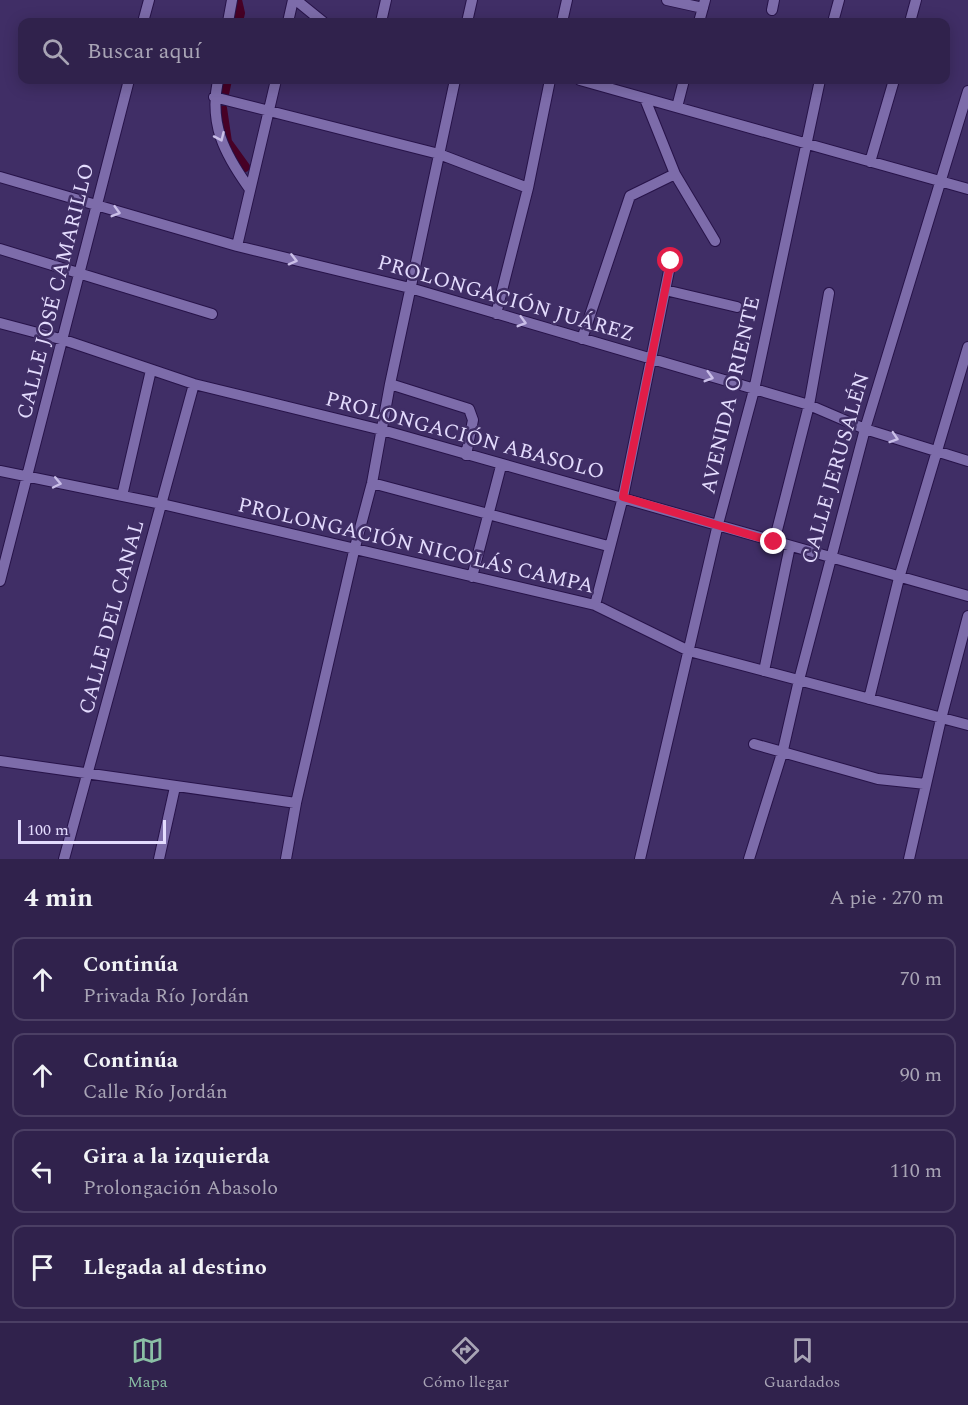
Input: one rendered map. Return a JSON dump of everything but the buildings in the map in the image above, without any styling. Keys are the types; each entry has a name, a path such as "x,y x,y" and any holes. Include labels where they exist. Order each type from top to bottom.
{"street":[{"path":"144,18 149,0"},
{"path":"229,18 232,0"},
{"path":"289,18 294,0 318,18"},
{"path":"382,18 386,0"},
{"path":"468,18 472,0"},
{"path":"563,18 567,0"},
{"path":"668,0 704,4"},
{"path":"834,18 838,0"},
{"path":"911,18 916,0"},
{"name":"CALLE JOSÉ CAMARILLO","path":"0,581 64,340 128,84"},
{"path":"217,84 214,97 216,128 234,167 249,188"},
{"path":"237,246 275,84"},
{"path":"286,859 296,803 372,483 390,384 454,84"},
{"path":"496,314 528,188 549,84"},
{"path":"594,84 968,189"},
{"path":"677,107 683,84"},
{"name":"AVENIDA ORIENTE","path":"640,859 718,525 754,390 819,84"},
{"path":"870,162 893,84"},
{"name":"CALLE JERUSALÉN","path":"749,859 783,750 830,557 865,429 968,91"},
{"path":"214,97 439,154 528,188"},
{"path":"645,99 675,174 715,241"},
{"path":"582,339 630,196 675,174"},
{"name":"PROLONGACIÓN JUÁREZ","path":"0,177 237,246 410,288 809,405 865,429 968,461"},
{"path":"0,249 212,314"},
{"path":"595,605 608,546 623,497 671,261"},
{"path":"665,290 737,307"},
{"path":"774,542 809,405 829,293"},
{"name":"PROLONGACIÓN ABASOLO","path":"0,323 64,340 194,384 382,430 501,466 623,497 968,596"},
{"path":"869,699 899,578 963,382 968,347"},
{"path":"122,496 151,370"},
{"name":"CALLE DEL CANAL","path":"64,859 194,384"},
{"path":"390,384 469,409 473,420 466,455"},
{"path":"472,577 501,466"},
{"name":"PROLONGACIÓN NICOLÁS CAMPA","path":"0,471 162,504 354,551 595,605 689,651 968,725"},
{"path":"372,483 488,516 608,546"},
{"path":"765,671 790,546"},
{"path":"909,859 941,718 968,616"},
{"path":"754,744 783,750 878,779 926,784"},
{"path":"0,761 296,803"},
{"path":"159,859 175,787"}],"waterway":[{"path":"237,0 239,18"},
{"path":"224,94 226,84"},
{"path":"222,108 227,142 245,167"}],"route":[{"path":"671,261 623,497 774,542"}]}
